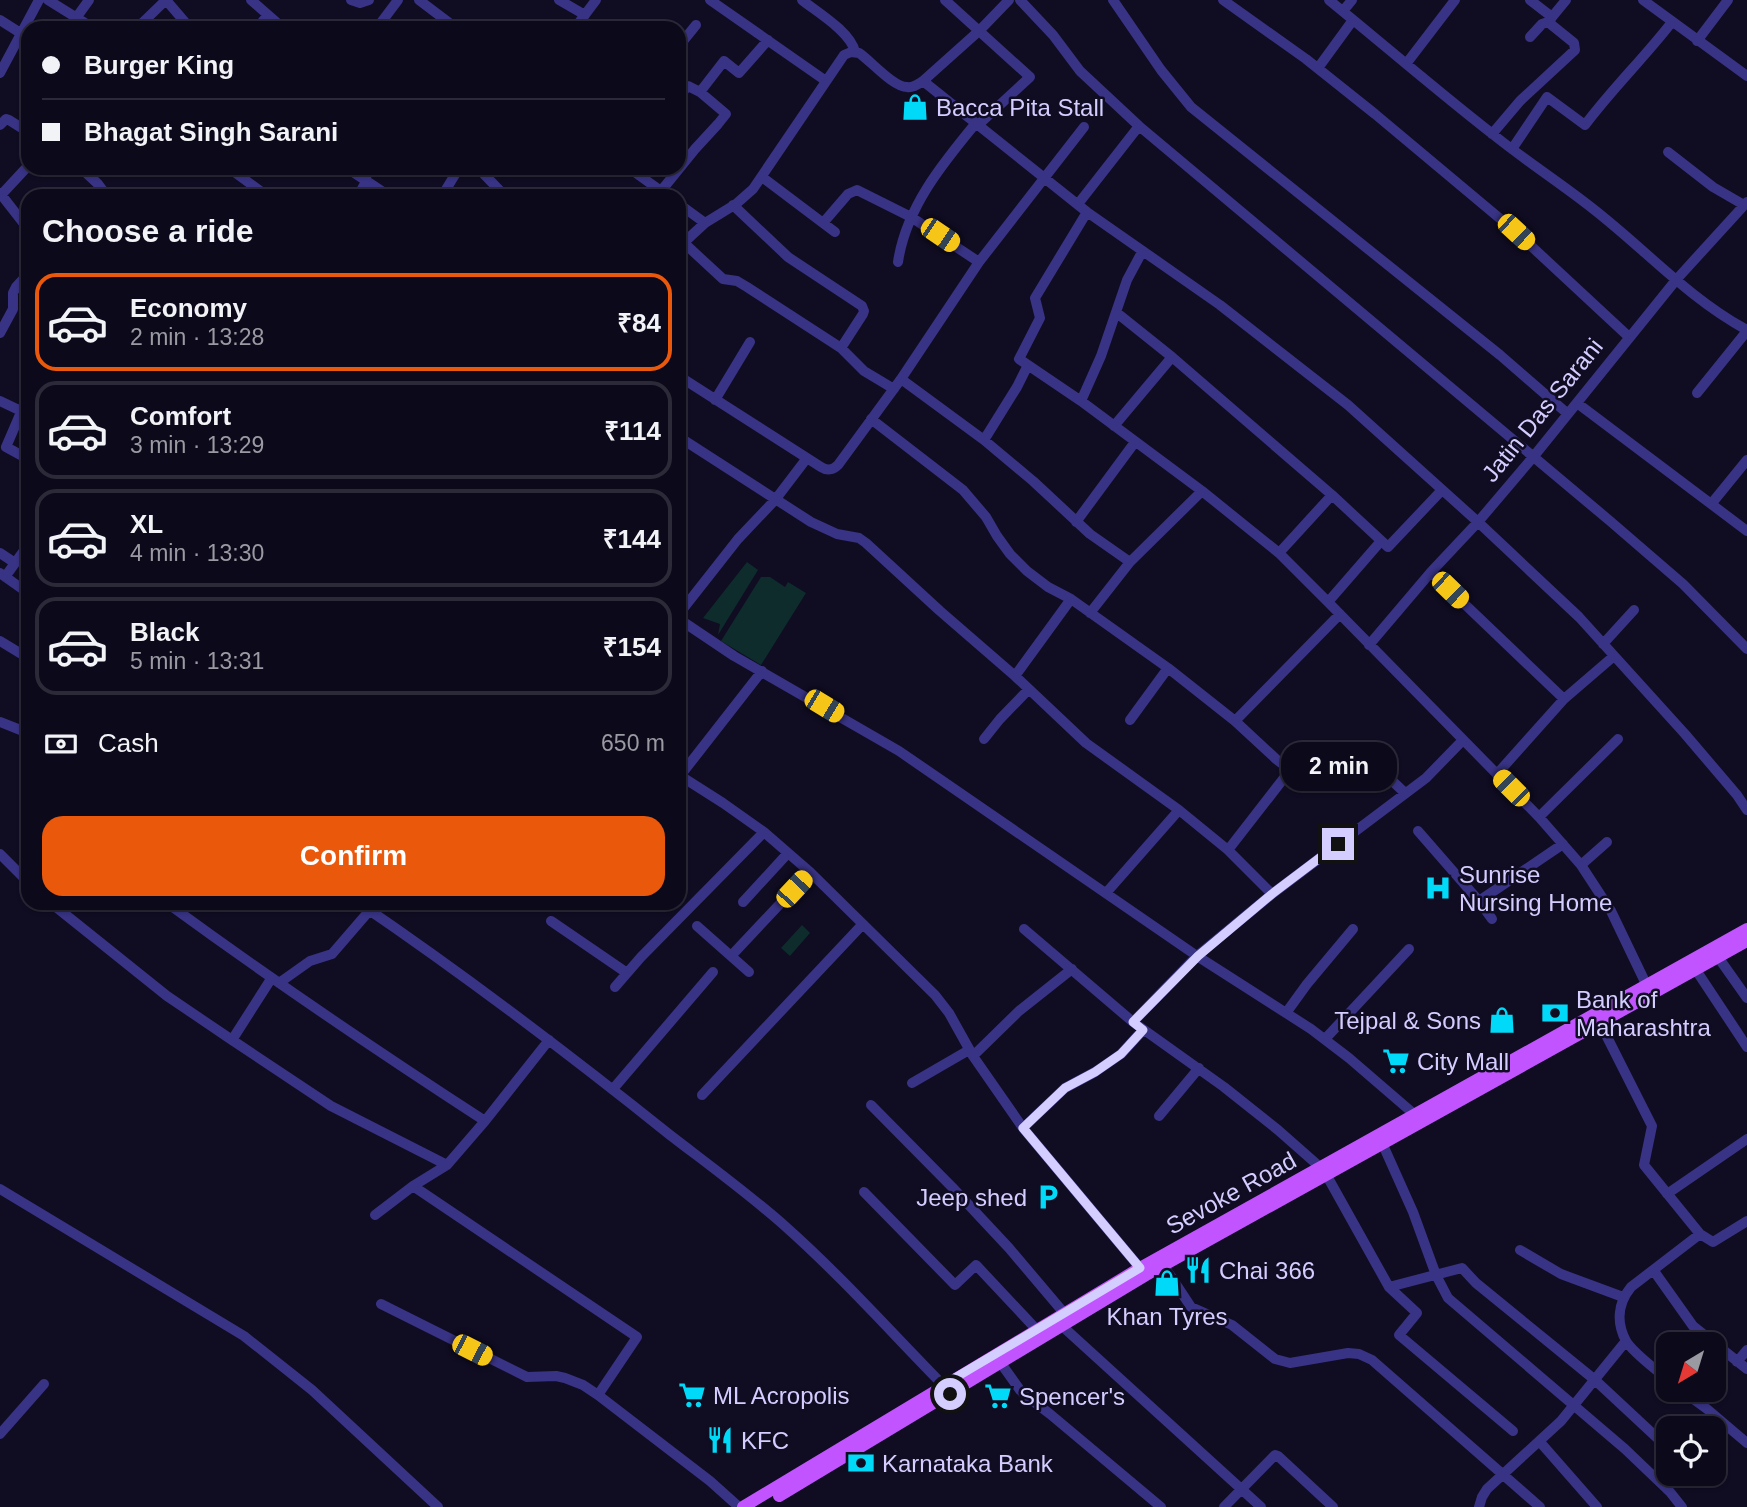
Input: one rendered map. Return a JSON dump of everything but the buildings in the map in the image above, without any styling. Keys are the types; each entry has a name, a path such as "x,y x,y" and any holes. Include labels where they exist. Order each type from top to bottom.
{"main road":[{"name":"Sevoke Road","path":"1143,1271 1164,1266 1323,1171 1382,1145 1417,1119 1600,1023 1747,929"},
{"name":"Sevoke Road","path":"946,1390 1000,1362 1063,1319 1143,1271 1649,990 1696,970 1747,941"},
{"name":"Sevoke Road","path":"760,1507 946,1390 1037,1329 1063,1319"},
{"name":"Sevoke Road","path":"741,1507 928,1401"}],"street":[{"path":"28,21 39,0"},
{"path":"48,0 81,21"},
{"path":"76,18 89,0"},
{"path":"144,21 166,0 184,21"},
{"path":"251,0 275,21"},
{"path":"351,0 360,3 369,0"},
{"path":"382,21 398,0"},
{"path":"419,0 447,21"},
{"path":"559,0 585,15"},
{"path":"580,21 596,0"},
{"path":"802,0 845,34 854,45 855,52"},
{"path":"898,262 902,240 911,217 939,170 977,124 1030,77 945,0"},
{"path":"686,240 705,223 745,197 762,177 844,55 855,52 862,55 902,87 911,87 923,81 1009,0"},
{"path":"1020,0 1047,28 1080,71 1139,126 1683,584 1747,649"},
{"path":"1113,0 1161,70 1191,107 1500,355 1568,414"},
{"path":"1223,0 1318,68 1516,232 1629,337"},
{"path":"1329,0 1492,134 1593,209 1700,301 1747,330 1697,393"},
{"path":"1343,11 1352,0"},
{"path":"1406,64 1455,0"},
{"path":"1492,134 1520,101 1575,50 1574,43 1530,0"},
{"path":"1531,37 1566,0"},
{"path":"1643,0 1747,76"},
{"path":"1697,41 1728,0"},
{"path":"717,2 826,81"},
{"path":"263,21 268,15"},
{"path":"0,20 21,33"},
{"path":"1318,68 1353,20"},
{"path":"1512,149 1547,97 1585,125 1672,22"},
{"path":"686,37 696,25"},
{"path":"0,73 21,36"},
{"path":"700,92 724,61 739,73 768,40"},
{"path":"923,81 1083,208 1220,305 1348,405 1578,617 1685,734 1747,810"},
{"path":"686,88 688,86 700,92 726,114 686,162"},
{"path":"0,125 6,119 21,128"},
{"path":"1139,126 1083,208 1035,298 1040,318 1019,359 1081,401 1202,491 1279,553 1340,614 1539,817 1581,865 1611,911 1649,990"},
{"path":"686,381 824,469 834,468 894,389 979,262 1084,127"},
{"path":"1668,152 1713,187 1746,204"},
{"path":"21,173 1,194 21,220"},
{"path":"88,175 101,189"},
{"path":"238,175 258,189"},
{"path":"359,175 379,189"},
{"path":"485,175 498,189"},
{"path":"639,175 659,189"},
{"path":"762,177 835,232"},
{"path":"362,189 367,180"},
{"path":"823,223 848,194 857,190 911,217 979,262"},
{"name":"Jatin Das Sarani","path":"1369,645 1534,456 1676,280 1746,204"},
{"path":"733,205 788,257 862,306 863,314 841,348"},
{"path":"686,209 705,223"},
{"path":"686,249 723,279 737,281 841,348 864,371 894,389"},
{"path":"1081,401 1101,356 1127,280 1142,252"},
{"path":"0,333 13,309 13,293 21,282"},
{"path":"0,288 13,293"},
{"path":"1117,313 1332,495 1388,547 1442,489"},
{"path":"715,400 750,342"},
{"path":"1114,426 1172,357"},
{"path":"984,440 1028,365"},
{"path":"901,379 984,440 1076,522 1130,562"},
{"path":"0,401 21,411 6,447 21,455"},
{"path":"1577,403 1747,531"},
{"path":"871,419 963,490 1017,562 1048,587 1071,599 1168,668 1311,786 1319,787 1355,756 1364,754 1405,793"},
{"path":"686,442 811,522 846,537 859,538 866,543 1096,751 1179,810 1228,850 1272,894"},
{"path":"1076,522 1135,442"},
{"path":"686,608 730,549 775,500 807,458"},
{"path":"1712,503 1747,460"},
{"path":"1090,613 1130,562 1202,491"},
{"path":"1279,553 1332,495"},
{"path":"1328,602 1381,541"},
{"path":"0,553 15,563"},
{"path":"21,555 3,575 21,588"},
{"path":"1431,572 1564,699"},
{"path":"1015,676 1071,599"},
{"path":"1603,644 1634,610"},
{"path":"1235,721 1340,614"},
{"path":"686,622 734,656 899,751 1198,956 1325,1039 1405,1104 1417,1119"},
{"path":"0,641 21,654"},
{"path":"1497,774 1564,699 1614,656"},
{"path":"1130,720 1168,668"},
{"path":"686,768 762,671"},
{"path":"984,739 1029,688"},
{"path":"0,722 21,730"},
{"path":"1539,817 1618,739"},
{"path":"1133,1022 1198,956 1272,894 1426,778 1463,740"},
{"path":"1228,850 1290,769"},
{"path":"686,780 764,832 789,853 935,995 1023,1128 1143,1271"},
{"path":"1106,893 1179,810"},
{"path":"1418,831 1492,919"},
{"path":"615,987 764,832"},
{"path":"1581,865 1607,842"},
{"path":"1479,901 1563,844"},
{"path":"743,902 789,853"},
{"path":"0,854 21,874"},
{"path":"732,956 810,872"},
{"path":"60,910 167,996 331,1106 447,1165"},
{"path":"177,910 396,1064 485,1121"},
{"path":"232,1040 275,981 308,961 331,956 370,910"},
{"path":"377,910 751,1196 788,1228 946,1390"},
{"path":"551,921 627,973"},
{"path":"702,1095 862,925"},
{"path":"697,926 749,971"},
{"path":"1024,929 1133,1022 1199,1068 1278,1130 1323,1171 1389,1287 1418,1313 1399,1335 1513,1431"},
{"path":"1286,1013 1353,929"},
{"path":"1325,1039 1409,949"},
{"path":"1718,957 1747,998"},
{"path":"912,1083 971,1053 1072,969"},
{"path":"1696,970 1747,1047"},
{"path":"613,1089 713,972"},
{"path":"1600,1023 1652,1126 1644,1165 1700,1234 1713,1241 1747,1221"},
{"path":"1023,1128 1065,1088 1121,1054 1143,1030"},
{"path":"375,1214 447,1165 549,1040"},
{"path":"1159,1116 1199,1068"},
{"path":"871,1105 1009,1248 1063,1319 1261,1507"},
{"path":"1667,1194 1747,1139"},
{"path":"1382,1145 1413,1212 1436,1275 1454,1304 1625,1448 1682,1507"},
{"path":"413,1186 637,1337 598,1395"},
{"path":"0,1189 244,1336 313,1390 438,1507"},
{"path":"864,1192 955,1285 976,1265 1037,1329"},
{"path":"1656,1370 1626,1342 1620,1319 1623,1297 1631,1287 1700,1234"},
{"path":"1521,1251 1561,1274 1623,1297"},
{"path":"1164,1266 1191,1307 1232,1325 1275,1359 1290,1363 1348,1353 1359,1354 1372,1360 1540,1507"},
{"path":"1389,1287 1462,1268 1476,1283 1595,1380 1656,1437"},
{"path":"1654,1271 1693,1326 1747,1369"},
{"path":"381,1304 527,1377 556,1376 583,1385 741,1507"},
{"path":"1479,1507 1487,1489 1574,1406 1626,1342"},
{"path":"1737,1362 1747,1350"},
{"path":"1000,1362 1020,1390 1161,1507"},
{"path":"0,1434 44,1384"},
{"path":"1697,1402 1747,1443"},
{"path":"1540,1441 1597,1507"},
{"path":"1224,1507 1276,1455 1333,1507"}],"green space":[{"path":"747,562 758,570 718,635 720,624 703,618"},
{"path":"761,577 770,577 785,587 788,582 806,593 761,665 721,641"},
{"path":"802,925 810,933 790,956 781,948"}],"place":[{"name":"Bacca Pita Stall","path":"915,107"},
{"name":"Sunrise Nursing Home","path":"1438,888"},
{"name":"Bank of Maharashtra","path":"1555,1013"},
{"name":"Tejpal & Sons","path":"1502,1020"},
{"name":"City Mall","path":"1396,1061"},
{"name":"Jeep shed","path":"1048,1197"},
{"name":"Chai 366","path":"1198,1270"},
{"name":"Khan Tyres","path":"1167,1283"},
{"name":"ML Acropolis","path":"692,1395"},
{"name":"Spencer's","path":"998,1396"},
{"name":"KFC","path":"720,1440"},
{"name":"Karnataka Bank","path":"861,1463"}],"route":[{"path":"950,1394 943,1385 1140,1268 1023,1128 1065,1088 1121,1054 1143,1030 1133,1022 1198,956 1272,894 1338,844"}]}
